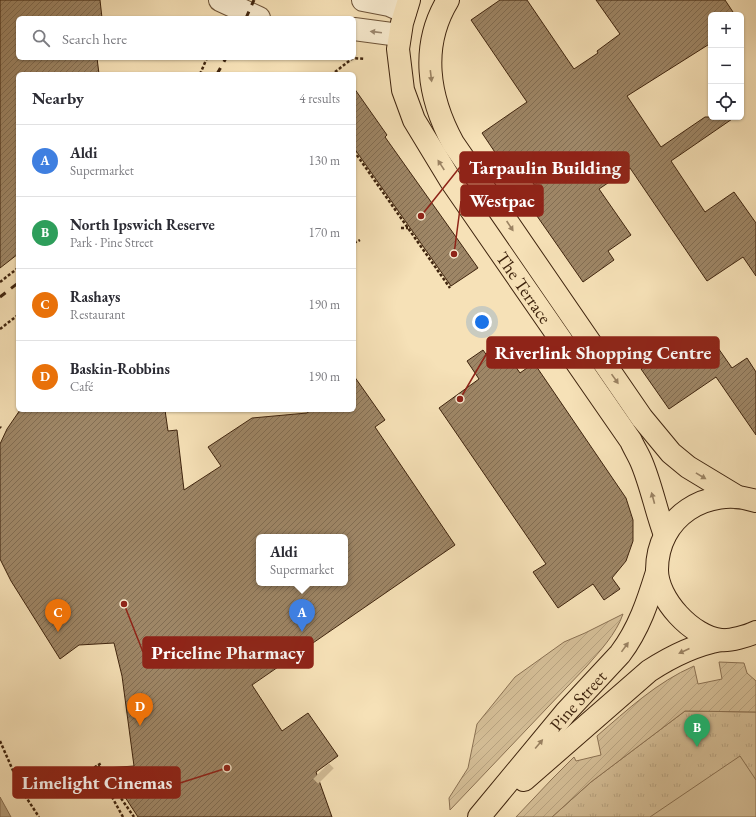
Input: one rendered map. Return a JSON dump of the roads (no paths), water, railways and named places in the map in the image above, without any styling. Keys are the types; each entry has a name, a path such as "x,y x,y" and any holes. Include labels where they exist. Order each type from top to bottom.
{"main road":[{"name":"The Terrace","path":"448,0 433,35 430,67 434,95 443,124 453,143 642,418 671,452 688,468 749,498"},
{"name":"The Terrace","path":"407,6 399,35 398,55 403,90 410,112 420,132 451,181 631,441 641,460 657,513 666,535"},
{"path":"407,6 433,35"},
{"path":"399,35 433,35"},
{"path":"727,639 699,632 680,618 666,599 657,572 658,555 666,535 684,513 695,504 713,498 749,498"},
{"name":"Pine Street","path":"479,817 566,712 620,654 642,618 657,572"},
{"name":"Pine Street","path":"482,817 648,671 685,650 704,643 756,632"}],"street":[{"path":"220,0 255,16"},
{"path":"363,0 389,5 407,6"},
{"path":"356,29 399,35"},
{"path":"727,639 756,646"}],"tunnel":[{"path":"321,771 326,776"}],"railway":[{"path":"247,16 254,0"},
{"path":"218,72 225,60"},
{"path":"0,297 16,285"}],"place":[{"name":"Tarpaulin Building","path":"421,216"},
{"name":"Westpac","path":"454,254"},
{"name":"Riverlink Shopping Centre","path":"460,399"},
{"name":"Priceline Pharmacy","path":"124,604"},
{"name":"Rashays","path":"58,632"},
{"name":"Aldi","path":"302,632"},
{"name":"Baskin-Robbins","path":"140,726"},
{"name":"North Ipswich Reserve","path":"697,747"},
{"name":"Limelight Cinemas","path":"227,768"}]}
